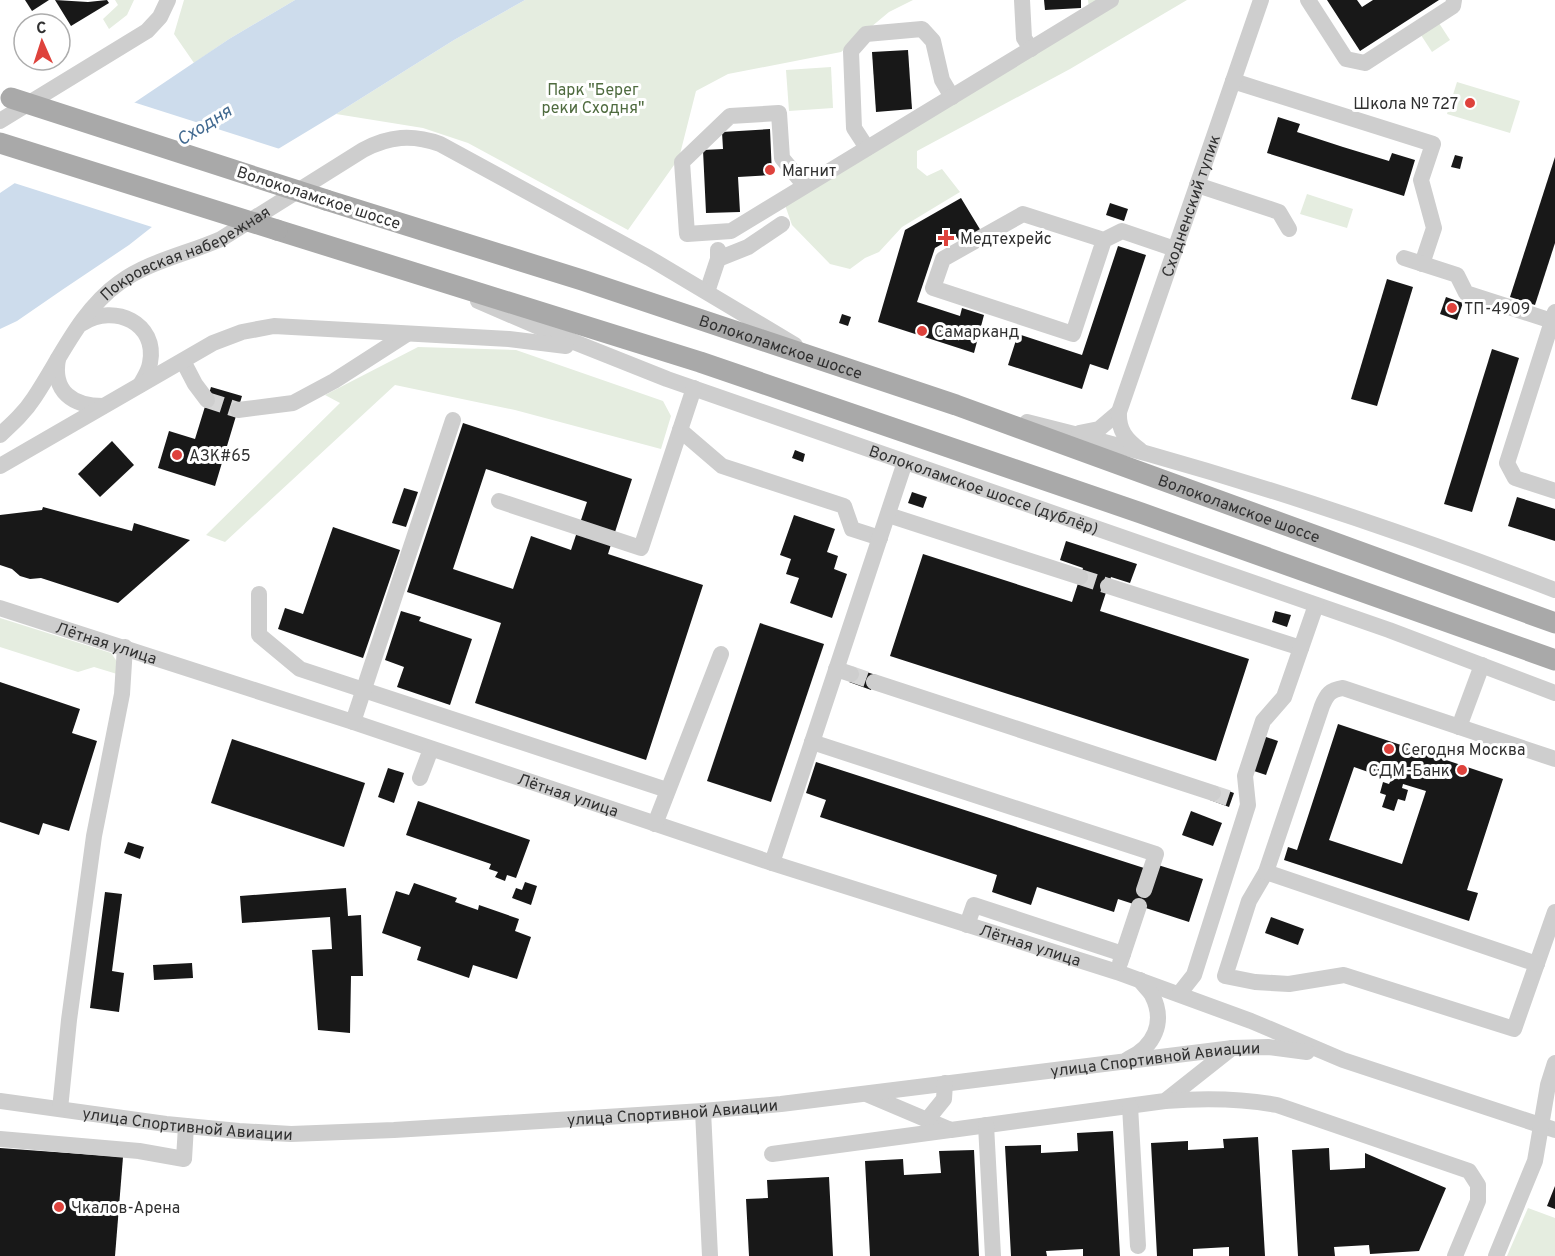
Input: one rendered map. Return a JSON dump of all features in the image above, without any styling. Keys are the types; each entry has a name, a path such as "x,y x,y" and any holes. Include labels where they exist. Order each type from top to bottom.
{"main road":[{"name":"Волоколамское шоссе","path":"6,96 582,280 956,405 1555,623"},
{"path":"0,143 700,362 1152,517 1555,660"}],"street":[{"path":"0,121 147,31 160,17 168,0"},
{"path":"1022,0 1024,38 1031,49"},
{"path":"805,186 782,158 779,113 730,116 682,162 687,234 731,231 1111,0"},
{"name":"Сходненский тупик","path":"1119,412 1261,0"},
{"path":"1308,0 1346,59 1365,63 1453,6 1454,0"},
{"path":"867,148 854,128 852,51 866,34 922,29 933,41 942,80 952,96"},
{"path":"1233,81 1433,144 1421,180 1434,228 1422,264"},
{"name":"Покровская набережная","path":"0,435 33,399 80,325 102,298 120,282 154,264 221,239 363,150 391,138 423,138 440,144 649,258 820,359"},
{"path":"1197,185 1279,212 1289,230"},
{"path":"1104,240 1073,334 933,288 943,259 1023,214 1104,240 1122,231 1175,249"},
{"path":"707,292 718,254 748,247 782,224"},
{"path":"1404,258 1457,275 1466,294 1554,317 1507,463 1515,478 1555,491"},
{"name":"Волоколамское шоссе (дублёр)","path":"417,274 554,334 694,388 1316,605 1555,693"},
{"path":"80,325 90,318 115,315 125,317 142,329 150,345 151,354 147,374 140,385"},
{"path":"0,466 213,343 242,332 274,326 547,343 612,356"},
{"path":"238,410 293,403 334,381 407,334"},
{"path":"58,358 58,377 67,396 76,403 103,406"},
{"path":"183,361 195,384 207,400"},
{"path":"499,501 641,548 694,388"},
{"path":"956,405 1072,433 1323,506 1555,590"},
{"path":"1072,433 1099,429 1119,412"},
{"path":"1119,412 1119,421 1124,436 1130,443 1149,455"},
{"path":"353,722 453,420"},
{"path":"680,430 722,466 844,506 852,529 880,538"},
{"path":"772,863 812,742 844,672 880,538 905,462"},
{"path":"888,515 1080,577"},
{"path":"1108,586 1301,648"},
{"path":"259,594 259,635 300,669 667,790"},
{"path":"1179,994 1194,975 1248,805 1245,776 1263,721 1284,698 1316,605"},
{"name":"Лётная улица","path":"0,608 353,722 772,863 1117,972 1179,994 1343,1060 1548,1128"},
{"path":"60,1109 69,1020 94,836 122,694 125,647"},
{"path":"655,824 721,654"},
{"path":"1459,727 1482,665"},
{"path":"874,682 1213,793"},
{"path":"1555,759 1343,688 1333,689 1326,696 1322,706 1266,872 1249,901 1225,976 1255,982 1289,984 1344,975 1514,1029 1555,912"},
{"path":"812,742 1156,854 1117,972"},
{"path":"420,778 431,748"},
{"path":"1232,799 1248,805"},
{"path":"1266,872 1537,964"},
{"path":"967,925 974,905 1123,954"},
{"path":"1123,1062 1140,1053 1154,1038 1158,1015 1152,995 1139,980"},
{"path":"1165,1101 1233,1048"},
{"name":"улица Спортивной Авиации","path":"0,1101 186,1126 302,1133 394,1130 781,1104 1233,1048 1300,1050 1343,1060"},
{"path":"1496,1256 1548,1128 1548,1085 1555,1063"},
{"path":"927,1120 944,1099 945,1083"},
{"path":"864,1093 951,1130"},
{"path":"772,1154 1165,1101 1248,1100 1277,1105 1469,1171 1478,1185 1478,1201 1455,1256"},
{"path":"1130,1106 1138,1246"},
{"path":"703,1111 710,1256"},
{"path":"987,1125 993,1256"},
{"path":"0,1139 139,1151 184,1159 186,1126"}],"green space":[{"path":"115,0 134,0 127,15 109,29 103,19 118,5"},
{"path":"184,0 295,0 229,39 194,63 174,34"},
{"name":"Парк \"Берег реки Сходня\"","path":"525,0 913,0 889,12 841,52 728,74 696,91 679,158 628,230 468,143 423,128 336,114 454,40"},
{"path":"1088,0 1187,0 1070,69 917,151 917,168 927,176 942,169 960,192 902,227 879,252 865,258 850,269 830,264 792,225 785,205 1090,17"},
{"path":"1437,20 1450,40 1432,52 1419,32"},
{"path":"831,67 833,108 789,111 786,70"},
{"path":"1457,82 1520,101 1510,133 1447,114"},
{"path":"1307,194 1353,209 1347,228 1300,214"},
{"path":"418,347 516,350 663,401 671,416 661,449 515,410 395,385 225,542 206,535 340,403 325,395"},
{"path":"0,618 111,653 118,663 117,674 94,667 78,672 0,647"},
{"path":"1528,1208 1555,1218 1555,1256 1507,1256"}],"water":[{"name":"Сходня","path":"295,0 525,0 454,40 162,219 129,245 17,321 0,329 0,193 229,39"}],"pier":[{"path":"133,102 283,150 155,228 11,182"}],"building":[{"path":"25,0 49,0 32,11"},
{"path":"55,0 88,2 107,0 109,3 72,25 72,12 62,12"},
{"path":"1044,0 1081,0 1081,8 1045,10"},
{"path":"1327,0 1357,0 1362,7 1373,0 1439,0 1360,51"},
{"path":"908,50 912,109 876,112 872,52"},
{"path":"1278,117 1300,124 1297,132 1343,147 1389,161 1392,153 1415,160 1404,196 1267,153"},
{"path":"770,129 772,175 738,177 740,212 706,213 703,150 723,149 722,132"},
{"path":"1455,155 1463,157 1460,169 1451,167"},
{"path":"1555,157 1555,243 1535,305 1510,297"},
{"path":"961,198 981,231 960,242 956,236 935,248 917,302 960,316 962,308 984,315 974,353 878,322 905,230"},
{"path":"1110,203 1128,209 1124,221 1106,215"},
{"path":"1118,246 1146,255 1108,370 1090,364 1082,389 1008,365 1018,334 1082,355"},
{"path":"1387,279 1413,287 1377,406 1351,399"},
{"name":"ТП-4909","path":"1446,297 1463,303 1457,320 1440,314"},
{"path":"842,314 851,317 848,326 839,323"},
{"path":"1492,349 1519,358 1472,512 1444,504"},
{"path":"211,387 242,396 215,486 158,468 169,431 195,439"},
{"path":"463,423 632,479 608,554 703,585 646,760 475,703 501,623 407,592","holes":["486,469 587,502 571,550 531,536 513,589 453,569"]},
{"path":"112,441 134,465 100,497 78,474"},
{"path":"795,450 805,454 803,462 792,458"},
{"path":"404,488 418,492 406,527 392,523"},
{"path":"912,492 927,497 923,508 908,503"},
{"path":"1517,497 1555,509 1555,541 1508,526"},
{"path":"43,507 132,531 134,523 190,540 118,603 41,578 30,579 20,576 12,569 0,565 0,515 42,510"},
{"path":"794,515 835,529 827,552 838,556 834,569 847,574 832,618 790,603 799,578 786,574 791,559 780,555"},
{"path":"333,527 400,550 363,658 278,629 285,608 303,614"},
{"path":"1066,541 1137,564 1130,583 1111,577 1100,611 1249,659 1216,761 890,656 923,554 1072,602 1083,568 1060,560"},
{"path":"401,611 421,617 419,621 472,639 450,705 397,687 404,667 385,660"},
{"path":"1275,611 1291,615 1287,627 1272,622"},
{"path":"760,623 824,644 771,802 707,781"},
{"path":"854,668 876,675 871,690 849,682"},
{"path":"0,682 80,709 72,733 97,741 69,831 43,823 39,835 0,822"},
{"path":"1338,724 1503,779 1467,890 1478,893 1469,921 1284,860 1288,847 1297,850","holes":["1354,767 1391,780 1389,784 1383,782 1380,793 1386,795 1382,807 1394,811 1398,799 1405,801 1408,790 1402,788 1403,784 1426,791 1402,864 1329,840"]},
{"path":"1263,736 1278,741 1266,775 1251,770"},
{"path":"232,739 365,783 344,847 211,803"},
{"path":"816,762 1144,868 1158,865 1203,879 1189,922 1118,899 1114,912 1037,887 1031,905 992,892 997,875 820,817 826,800 806,793"},
{"path":"388,768 404,773 394,803 378,797"},
{"path":"1215,786 1234,793 1229,807 1210,800"},
{"path":"418,801 530,840 516,878 507,875 505,881 495,877 498,872 489,869 491,864 406,835"},
{"path":"1191,811 1222,823 1213,846 1182,835"},
{"path":"128,842 144,847 140,859 124,853"},
{"path":"525,882 537,886 531,905 512,898 516,888 522,890"},
{"path":"414,883 457,898 455,902 478,910 479,905 519,919 515,931 531,937 517,979 473,965 469,978 417,960 421,947 382,933 396,891 409,895"},
{"path":"346,888 348,916 361,915 363,976 351,976 350,1033 318,1030 312,950 332,949 330,917 242,923 240,896"},
{"path":"105,892 122,894 112,971 124,973 119,1012 90,1008"},
{"path":"1271,917 1304,929 1298,945 1265,933"},
{"path":"192,963 193,978 154,980 153,965"},
{"path":"1113,1131 1120,1256 1083,1256 1083,1249 1046,1251 1047,1256 1011,1256 1005,1146 1041,1145 1041,1153 1078,1151 1077,1133"},
{"path":"1258,1137 1265,1256 1229,1256 1229,1247 1193,1249 1193,1256 1157,1256 1151,1143 1188,1141 1188,1150 1224,1148 1223,1139"},
{"name":"Чкалов-Арена","path":"0,1148 123,1157 115,1256 0,1256"},
{"path":"1329,1148 1330,1170 1365,1168 1365,1153 1446,1188 1419,1251 1370,1254 1369,1245 1334,1247 1335,1256 1298,1256 1292,1150"},
{"path":"974,1150 979,1256 870,1256 865,1161 903,1159 904,1175 941,1173 939,1151"},
{"path":"829,1177 833,1256 749,1256 746,1199 768,1198 767,1180"},
{"path":"1555,1186 1555,1209 1547,1206"}],"tunnel":[{"path":"207,400 238,410"},
{"path":"1080,577 1108,586"},
{"path":"851,674 874,682"},
{"path":"1213,793 1231,799"}],"place":[{"name":"Школа № 727","path":"1470,103"},
{"name":"Магнит","path":"770,170"},
{"name":"Медтехрейс","path":"946,238"},
{"name":"ТП-4909","path":"1452,308"},
{"name":"Самарканд","path":"922,331"},
{"name":"АЗК#65","path":"177,455"},
{"name":"Сегодня Москва","path":"1389,749"},
{"name":"СДМ-Банк","path":"1462,770"},
{"name":"Чкалов-Арена","path":"59,1207"}]}
